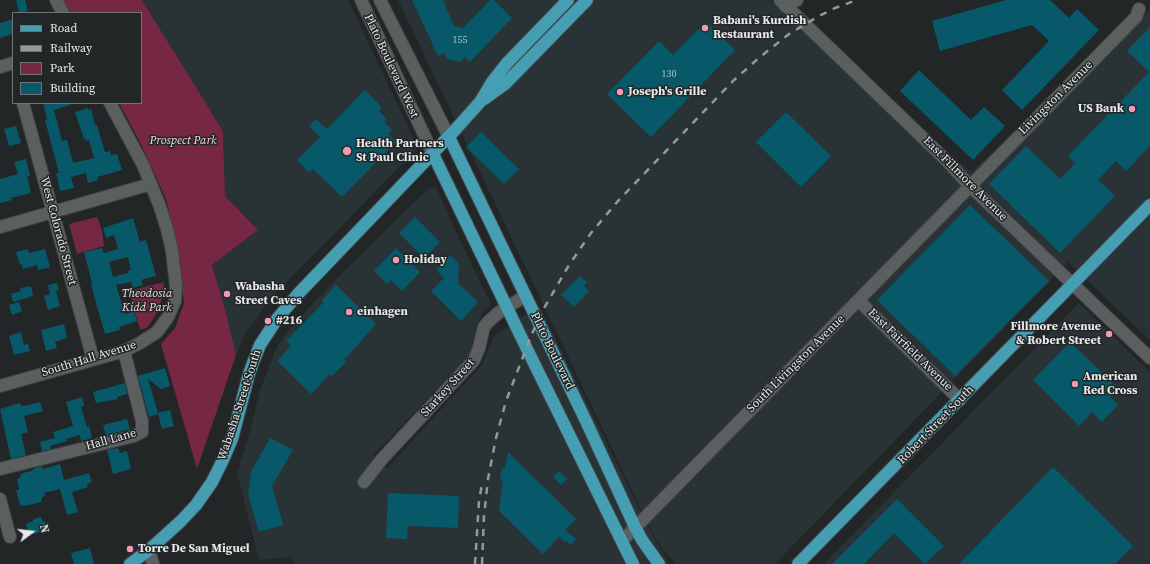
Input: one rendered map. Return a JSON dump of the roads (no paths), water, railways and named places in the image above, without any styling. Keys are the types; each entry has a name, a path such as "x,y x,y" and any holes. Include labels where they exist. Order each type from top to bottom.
{"main road":[{"name":"Wabasha Street South","path":"130,564 149,550 187,515 200,499 217,472 235,428 254,360 260,345 277,319 298,294 449,137 480,102 492,82 507,63 568,0"},
{"name":"Wabasha Street South","path":"480,102 505,84 587,0"},
{"name":"Plato Boulevard","path":"449,137 585,419 635,527 642,540 659,564"},
{"name":"Plato Boulevard","path":"433,154 633,564"},
{"name":"Robert Street South","path":"798,564 1150,205"}],"street":[{"path":"56,0 62,12"},
{"name":"Plato Boulevard West","path":"361,0 433,154"},
{"name":"Plato Boulevard West","path":"380,0 449,137"},
{"path":"783,3 797,0"},
{"name":"East Fillmore Avenue","path":"783,3 948,162 970,186 1150,358"},
{"name":"Livingston Avenue","path":"970,186 1136,17 1139,9"},
{"path":"0,67 12,64"},
{"name":"West Colorado Street","path":"24,104 52,212 93,359"},
{"name":"South Hall Avenue","path":"0,386 124,351 157,332 168,317 175,301 175,277 167,229 143,165 111,104"},
{"path":"0,227 151,184"},
{"name":"South Livingston Avenue","path":"622,541 859,301 970,186"},
{"name":"Starkey Street","path":"364,482 382,459 474,360 479,348 484,327 487,322 507,306 525,296"},
{"name":"East Fairfield Avenue","path":"859,301 960,400"},
{"name":"Hall Lane","path":"0,469 134,436 142,432 142,421 124,351"},
{"path":"0,499 10,537"},
{"path":"149,550 153,564"}],"railway":[{"path":"482,564 484,516 488,479 496,438 506,401 531,336 543,310 569,265 591,233 618,201 734,80 789,34 819,16 857,0"},
{"path":"475,564 479,501 482,484"}],"place":[{"name":"Babani's Kurdish Restaurant","path":"705,28"},
{"name":"Joseph's Grille","path":"620,92"},
{"name":"US Bank","path":"1132,109"},
{"name":"Health Partners St Paul Clinic","path":"347,151"},
{"name":"Holiday","path":"396,260"},
{"name":"Wabasha Street Caves","path":"227,294"},
{"name":"einhagen","path":"349,312"},
{"name":"#216","path":"268,321"},
{"name":"Fillmore Avenue & Robert Street","path":"1109,334"},
{"name":"American Red Cross","path":"1075,384"},
{"name":"Torre De San Miguel","path":"130,549"}],"park label":[{"name":"Prospect Park","path":"183,141"},
{"name":"Theodosia Kidd Park","path":"147,301"}]}
